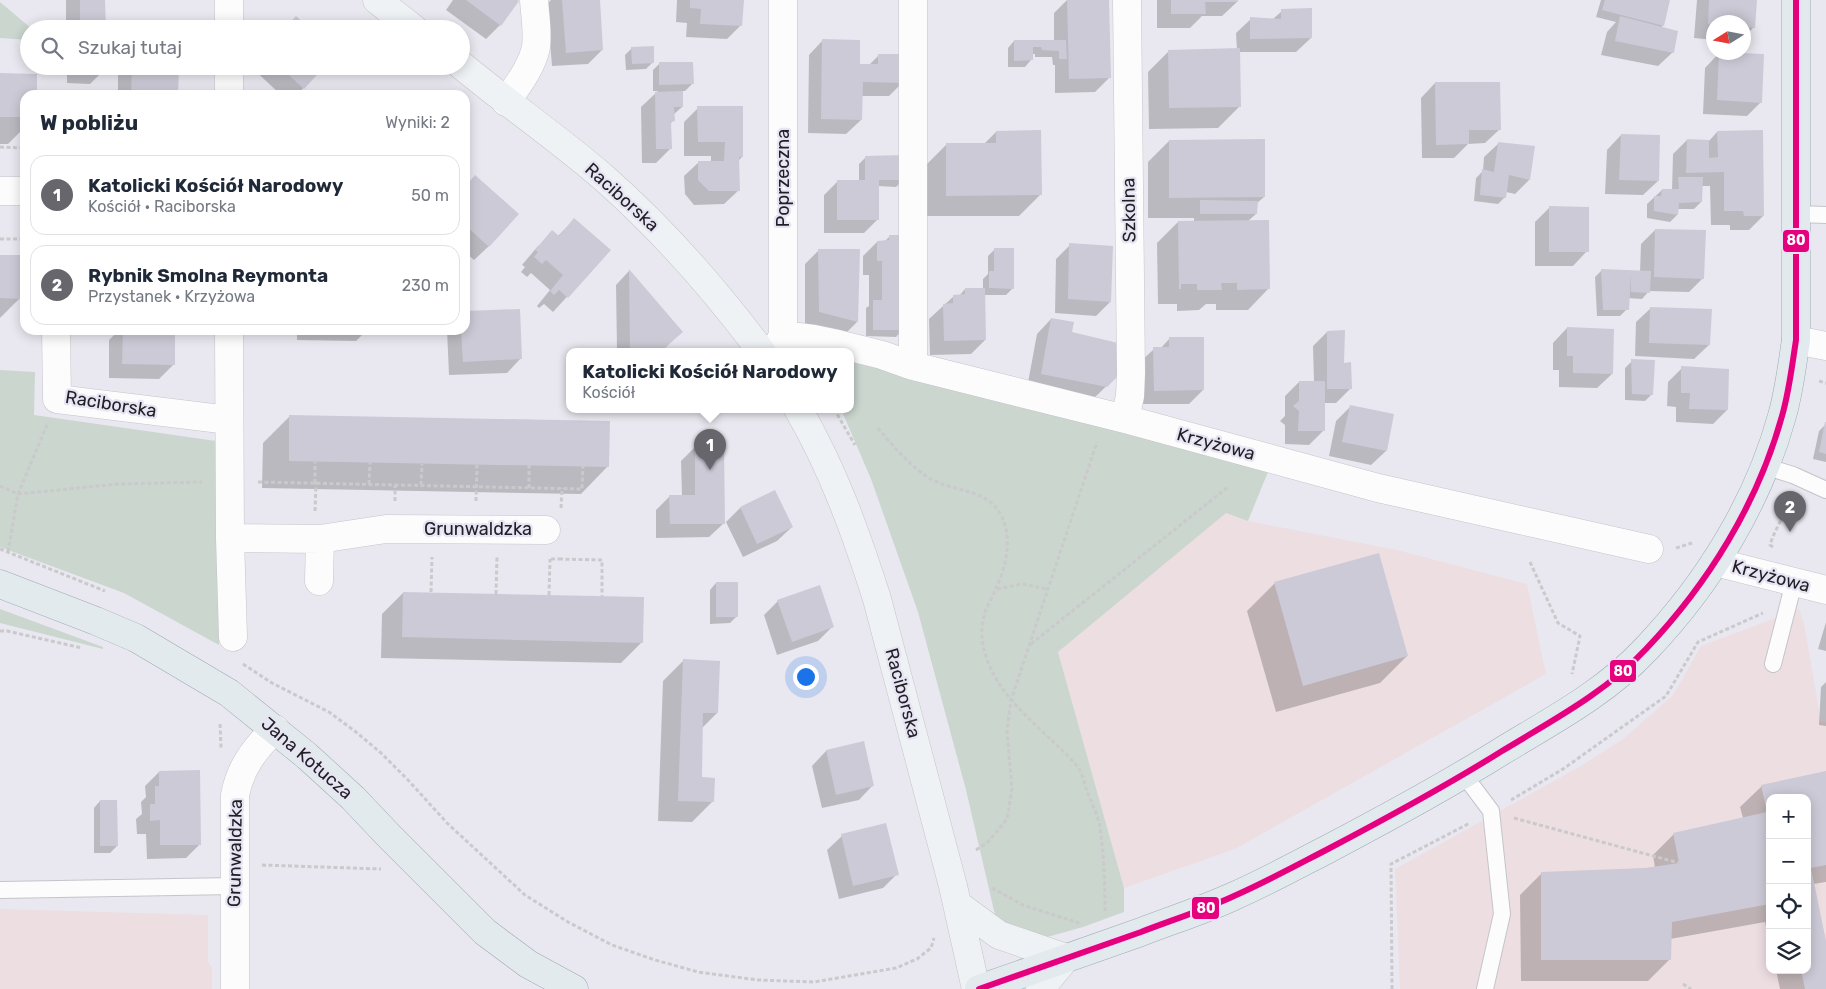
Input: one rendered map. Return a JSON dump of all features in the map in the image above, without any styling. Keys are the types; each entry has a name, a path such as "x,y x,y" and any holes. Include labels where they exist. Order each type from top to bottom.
{"main road":[{"path":"977,989 1189,914 1234,896 1358,834 1464,775 1598,693 1646,649 1687,601 1716,562 1738,522 1764,466 1782,414 1789,386 1796,340 1796,0"},
{"name":"Jana Kotucza","path":"0,584 136,638 229,693 275,729 353,798 485,932 528,964 574,989"}],"street":[{"path":"229,0 229,20"},
{"path":"377,0 403,20"},
{"path":"506,102 530,65 536,47 534,0"},
{"name":"Poprzeczna","path":"777,343 783,0"},
{"path":"913,0 913,366"},
{"name":"Szkolna","path":"1114,417 1130,396 1131,373 1127,0"},
{"name":"Raciborska","path":"470,72 588,165 634,205 704,279 759,348"},
{"path":"229,75 229,90"},
{"path":"0,191 20,191"},
{"name":"Raciborska","path":"56,335 57,398 229,420"},
{"path":"229,335 230,538 233,637"},
{"name":"Krzyżowa","path":"777,343 814,339 838,344 882,355 913,366 1114,417 1378,488 1649,549"},
{"path":"1796,340 1826,346"},
{"name":"Raciborska","path":"800,413 836,482 863,555 895,663 958,905 977,989"},
{"name":"Grunwaldzka","path":"230,538 320,539 386,529 487,529 555,532"},
{"path":"319,581 320,539"},
{"name":"Krzyżowa","path":"1716,562 1792,594 1826,590"},
{"name":"Grunwaldzka","path":"235,989 234,810 237,786 250,756 259,744 275,729"},
{"path":"958,905 999,935 1066,958 1040,989"}],"lane":[{"path":"1797,214 1826,215"},
{"path":"1764,466 1793,475 1826,490"},
{"path":"1773,664 1792,594"},
{"path":"1464,775 1491,811 1502,914 1485,989"},
{"path":"0,890 234,886"}],"path":[{"path":"0,147 20,148"},
{"path":"0,239 20,239"},
{"path":"8,552 18,494 57,398"},
{"path":"836,413 855,445"},
{"path":"976,850 988,842 1008,818 1012,789 1007,730 1011,700 1093,456 1114,417"},
{"path":"878,428 909,462 928,477 941,484 975,493 987,499 1002,517 1006,528 1007,544 1003,573 984,615 981,631 984,652 991,671 1011,700 1079,768 1100,825 1105,919"},
{"path":"315,462 315,483"},
{"path":"369,484 370,462"},
{"path":"421,485 422,464"},
{"path":"477,465 476,487 487,529 496,594"},
{"path":"529,466 529,488"},
{"path":"0,486 18,494 118,484 230,481 582,489 583,466"},
{"path":"1030,644 1228,487"},
{"path":"562,488 555,532 559,559 602,560 602,596"},
{"path":"431,592 432,529"},
{"path":"549,595 550,560"},
{"path":"1530,562 1558,623 1580,636 1570,680"},
{"path":"996,589 1022,584 1047,589"},
{"path":"1392,989 1391,864 1491,811 1564,769 1666,696 1698,642 1781,605 1792,594"},
{"path":"0,631 86,649"},
{"path":"233,637 234,659 272,682 329,712 356,732 381,753 447,823 525,894 568,922 612,945 698,972 758,980 814,982 896,968 917,959 931,948 934,938"},
{"path":"218,720 222,738 220,756"},
{"path":"1491,811 1679,863"},
{"path":"260,865 381,869 385,872"},
{"path":"992,888 1023,905 1080,923"},
{"path":"1683,984 1691,989"}],"shaded area":[{"path":"0,2 21,20 20,39 0,38"},
{"path":"854,363 1094,418 1270,467 1248,521 1226,513 1058,652 1124,888 1124,912 1083,927 1040,939 1006,927 995,915 966,790 918,612 871,479 843,413 854,413"},
{"path":"0,370 35,372 34,415 216,441 219,645 124,593 0,547"},
{"path":"1226,512 1248,521 1397,550 1527,584 1546,674 1235,849 1124,888 1058,652"},
{"path":"0,609 103,647 103,649 0,623"},
{"path":"1799,609 1804,623 1821,722 1826,722 1826,989 1400,989 1395,869 1581,766 1623,739 1673,695 1701,646"},
{"path":"0,909 208,915 208,961 212,968 212,989 0,989"}],"building":[{"path":"80,0 105,0 106,20 80,20"},
{"path":"466,0 517,0 519,1 501,26"},
{"path":"562,0 600,0 603,50 566,53"},
{"path":"690,0 744,0 742,26 700,24 701,9 690,8"},
{"path":"1067,0 1109,0 1111,78 1069,79"},
{"path":"1171,0 1238,0 1238,2 1205,2 1206,14 1171,14"},
{"path":"1605,0 1670,0 1664,26 1602,10"},
{"path":"1709,0 1757,0 1755,28 1751,28 1751,15 1708,15"},
{"path":"1312,8 1312,38 1250,39 1250,17 1281,19 1281,9"},
{"path":"296,16 300,20 292,20"},
{"path":"1620,16 1678,31 1674,53 1615,41"},
{"path":"822,39 860,40 860,64 878,64 878,54 904,54 904,83 863,82 862,120 821,119"},
{"path":"1014,40 1066,40 1067,59 1059,59 1059,51 1042,50 1041,47 1033,47 1033,60 1014,61"},
{"path":"654,46 654,63 632,64 631,47"},
{"path":"1240,48 1241,107 1169,108 1168,50"},
{"path":"1751,53 1764,54 1762,103 1717,100 1719,60 1751,60"},
{"path":"659,62 693,62 694,84 659,85"},
{"path":"0,73 37,75 37,90 20,90 20,117 0,117"},
{"path":"132,75 179,75 178,90 131,90"},
{"path":"289,75 317,75 304,89"},
{"path":"1435,82 1500,82 1501,130 1469,130 1469,144 1436,145"},
{"path":"683,91 683,107 674,107 675,121 671,122 672,149 656,149 655,92"},
{"path":"697,106 743,106 743,157 739,157 740,191 709,191 698,180 698,161 724,161 725,142 698,142"},
{"path":"1041,130 1042,195 946,196 946,143 996,143 996,131"},
{"path":"1763,130 1764,216 1744,216 1743,211 1724,211 1724,172 1686,173 1687,139 1709,140 1709,158 1718,157 1717,131"},
{"path":"1621,134 1660,135 1659,181 1619,180"},
{"path":"1265,139 1265,197 1169,198 1169,140"},
{"path":"1498,142 1535,146 1530,180 1509,175 1506,198 1480,195 1482,169 1494,172"},
{"path":"905,155 905,180 879,180 879,220 837,220 837,180 865,180 865,156"},
{"path":"475,175 519,214 489,247 470,230 470,181"},
{"path":"1678,177 1703,177 1702,202 1679,203 1678,215 1654,211 1654,196 1661,196 1662,189 1679,189"},
{"path":"1200,200 1258,201 1257,214 1200,214"},
{"path":"1549,206 1589,207 1589,252 1549,252"},
{"path":"574,218 611,250 568,298 559,290 554,295 550,291 563,275 546,260 542,264 534,257 538,252 535,250 552,230 559,236"},
{"path":"1269,220 1270,289 1237,290 1237,283 1221,283 1222,290 1197,290 1197,284 1181,284 1181,289 1179,289 1178,221"},
{"path":"1655,229 1706,230 1704,279 1654,277"},
{"path":"889,235 903,235 904,330 873,330 873,300 882,300 882,261 877,261 877,241 889,240"},
{"path":"1069,243 1113,246 1111,302 1068,299"},
{"path":"994,248 1014,248 1014,289 989,288 989,271 994,271"},
{"path":"818,249 860,249 858,322 819,312"},
{"path":"0,255 20,255 20,299 0,298"},
{"path":"629,269 683,332 664,348 630,348"},
{"path":"1601,269 1651,271 1650,293 1631,292 1631,273 1629,310 1603,310"},
{"path":"965,288 985,288 986,340 944,341 943,304 953,303 953,295 965,294"},
{"path":"1650,307 1712,309 1710,345 1649,343"},
{"path":"520,309 522,359 463,362 461,335 470,335 470,311"},
{"path":"1051,318 1074,322 1072,332 1118,343 1118,376 1107,387 1041,374"},
{"path":"1567,327 1614,329 1613,374 1573,373 1573,356 1567,356"},
{"path":"1345,330 1344,363 1351,362 1352,389 1327,389 1327,331"},
{"path":"123,335 175,335 175,365 122,364"},
{"path":"1169,337 1204,337 1204,390 1154,391 1153,347 1169,347"},
{"path":"1631,359 1655,360 1653,395 1632,394"},
{"path":"1681,366 1729,369 1728,410 1689,409 1690,393 1681,393"},
{"path":"1299,381 1325,381 1325,431 1298,431 1299,411 1293,406 1299,401"},
{"path":"1350,405 1394,414 1387,451 1342,442"},
{"path":"289,415 610,421 609,467 289,461"},
{"path":"1826,422 1826,454 1819,452"},
{"path":"724,445 725,524 670,524 669,495 695,495 695,446"},
{"path":"775,490 793,527 757,544 740,507"},
{"path":"1379,553 1408,656 1303,686 1274,582"},
{"path":"716,582 738,582 738,617 716,617"},
{"path":"820,585 834,627 792,642 777,600"},
{"path":"403,592 644,597 643,643 402,637"},
{"path":"683,659 720,661 718,713 703,713 702,777 715,778 714,802 678,801"},
{"path":"864,741 874,786 836,795 826,750"},
{"path":"200,770 201,845 160,845 160,820 150,821 150,804 155,804 155,786 159,786 159,771"},
{"path":"1826,771 1826,865 1811,868 1811,794 1766,794 1766,808 1761,785"},
{"path":"100,800 117,800 118,846 100,846"},
{"path":"1766,812 1766,905 1672,922 1671,960 1541,960 1541,872 1645,868 1679,863 1673,833"},
{"path":"886,823 899,875 853,886 841,834"},
{"path":"1811,868 1826,941 1826,989 1805,989 1802,974 1811,974"}],"transit line":[{"name":"80","path":"979,989 1211,906 1246,891 1350,837 1459,777 1578,705 1630,665 1669,624 1710,570 1745,511 1772,448 1787,398 1796,340 1796,0"}],"place":[{"name":"Katolicki Kościół Narodowy","path":"710,470"},
{"name":"Rybnik Smolna Reymonta","path":"1790,532"}]}
